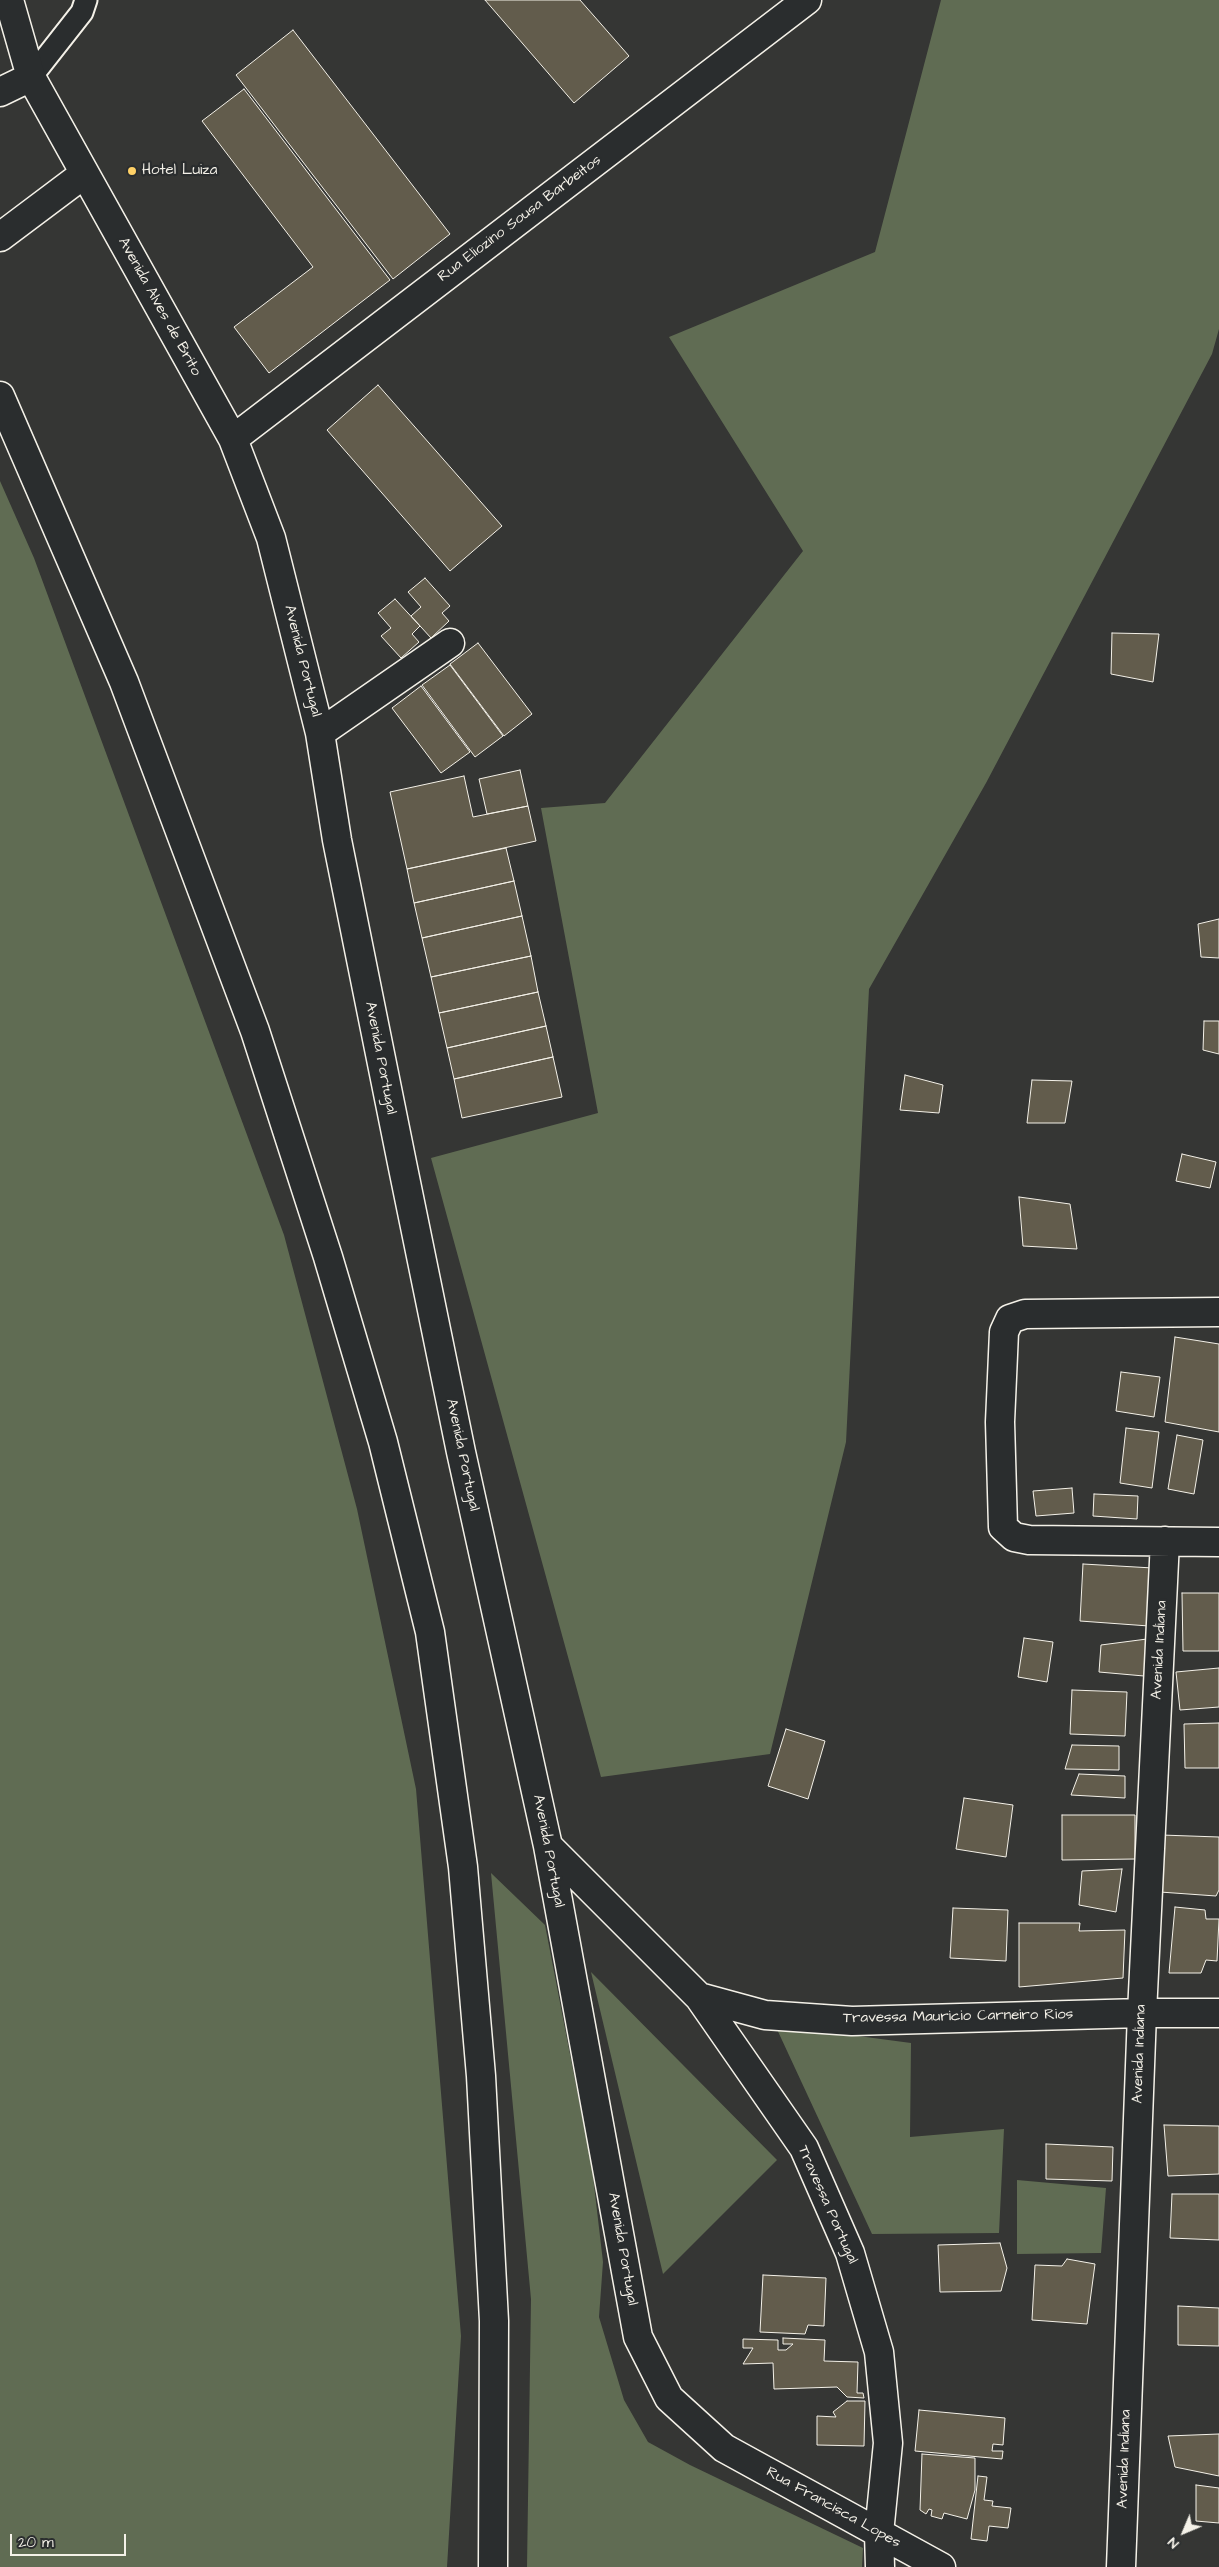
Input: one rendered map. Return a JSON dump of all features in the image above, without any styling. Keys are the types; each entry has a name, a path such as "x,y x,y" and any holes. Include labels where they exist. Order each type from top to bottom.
{"street":[{"name":"Avenida Alves de Brito","path":"9,0 31,77 233,439"},
{"name":"Rua Eliozino Sousa Barbeitos","path":"233,439 807,0"},
{"path":"0,92 31,77"},
{"path":"0,237 84,174"},
{"path":"0,396 124,682 255,1031 328,1257 383,1442 430,1632 463,1867 481,2076 494,2321 493,2567"},
{"name":"Avenida Portugal","path":"233,439 271,538 320,733 337,840 402,1163 462,1452 548,1846 638,2337 669,2398 724,2448"},
{"path":"320,733 450,642"},
{"path":"1219,1312 1025,1314 1010,1319 1004,1332 1000,1422 1002,1527 1014,1537 1029,1540 1219,1542"},
{"name":"Avenida Indiana","path":"1121,2567 1142,2013 1165,1542"},
{"name":"Travessa Portugal","path":"548,1846 699,1996 804,2148 850,2253 879,2352 887,2434 879,2533"},
{"name":"Travessa Mauricio Carneiro Rios","path":"699,1996 765,2015 852,2021 1142,2013 1219,2013"},
{"name":"Rua Francisca Lopes","path":"724,2448 941,2567"},
{"path":"879,2533 880,2567"}],"lane":[{"path":"31,77 82,12 86,0"}],"green space":[{"path":"941,0 1219,0 1219,329 1212,354 986,783 869,989 846,1442 770,1754 601,1777 431,1158 598,1113 541,808 605,803 803,551 669,337 875,252"},
{"path":"0,481 34,558 284,1235 357,1509 416,1789 461,2336 447,2567 0,2567"},
{"path":"491,1873 545,1925 592,2168 603,2262 599,2317 624,2400 648,2442 690,2465 863,2548 862,2567 527,2567 531,2299"},
{"path":"591,1972 777,2160 663,2274"},
{"path":"775,2025 911,2043 910,2137 1004,2129 999,2233 872,2234"},
{"path":"1017,2180 1106,2188 1101,2253 1017,2254"}],"building":[{"path":"485,0 580,0 629,56 574,103"},
{"path":"293,30 450,234 393,279 236,75"},
{"path":"244,89 390,280 269,373 234,327 313,267 202,121"},
{"path":"378,385 502,526 450,571 327,430"},
{"path":"425,578 450,606 442,613 449,621 431,638 411,616 421,607 408,592"},
{"path":"395,599 420,626 412,634 419,642 401,658 381,636 391,628 378,613"},
{"path":"1112,633 1159,634 1153,682 1111,674"},
{"path":"478,643 532,714 504,736 450,664"},
{"path":"450,665 503,736 475,757 422,685"},
{"path":"421,686 470,752 441,773 392,708"},
{"path":"520,770 528,806 487,814 479,779"},
{"path":"464,776 473,817 528,806 536,841 407,869 390,792"},
{"path":"506,848 514,881 414,903 407,869"},
{"path":"514,881 522,916 422,938 414,903"},
{"path":"522,916 531,956 431,977 422,938"},
{"path":"1219,919 1219,958 1201,957 1198,924"},
{"path":"531,956 538,992 439,1013 431,977"},
{"path":"538,992 546,1026 447,1048 439,1013"},
{"path":"1204,1021 1219,1021 1219,1054 1203,1050"},
{"path":"546,1026 553,1057 454,1079 447,1048"},
{"path":"553,1057 562,1097 462,1118 454,1079"},
{"path":"905,1075 943,1085 939,1113 900,1110"},
{"path":"1032,1080 1072,1081 1065,1123 1027,1123"},
{"path":"1182,1154 1216,1162 1210,1188 1176,1181"},
{"path":"1019,1197 1070,1204 1077,1249 1023,1246"},
{"path":"1175,1337 1219,1344 1219,1432 1165,1422"},
{"path":"1121,1372 1160,1377 1154,1417 1116,1411"},
{"path":"1126,1428 1159,1432 1152,1488 1120,1483"},
{"path":"1177,1435 1203,1440 1194,1494 1168,1489"},
{"path":"1072,1488 1074,1513 1036,1516 1033,1491"},
{"path":"1094,1494 1138,1496 1137,1519 1093,1516"},
{"path":"1083,1564 1153,1568 1149,1626 1080,1621"},
{"path":"1182,1593 1219,1593 1219,1651 1183,1651"},
{"path":"1024,1638 1053,1642 1047,1682 1018,1677"},
{"path":"1147,1639 1144,1676 1099,1672 1101,1645"},
{"path":"1219,1668 1219,1707 1180,1710 1176,1672"},
{"path":"1072,1690 1127,1692 1125,1736 1070,1734"},
{"path":"1219,1723 1219,1768 1185,1768 1184,1724"},
{"path":"786,1729 825,1741 808,1799 768,1786"},
{"path":"1072,1745 1119,1746 1119,1770 1065,1769"},
{"path":"1079,1774 1125,1776 1125,1798 1071,1795"},
{"path":"964,1798 1013,1805 1006,1857 956,1849"},
{"path":"1062,1815 1135,1815 1135,1859 1062,1860"},
{"path":"1161,1835 1219,1837 1219,1890 1216,1896 1160,1892"},
{"path":"1122,1869 1116,1912 1079,1905 1082,1871"},
{"path":"1175,1907 1205,1910 1206,1919 1219,1919 1217,1961 1206,1960 1201,1973 1169,1973"},
{"path":"953,1908 1008,1910 1006,1961 950,1958"},
{"path":"1019,1923 1080,1923 1079,1931 1125,1930 1123,1978 1019,1987"},
{"path":"1164,2125 1219,2126 1219,2174 1168,2176"},
{"path":"1046,2144 1113,2147 1112,2181 1046,2179"},
{"path":"1172,2194 1219,2194 1219,2240 1170,2238"},
{"path":"1000,2243 1007,2268 1001,2291 940,2292 938,2245"},
{"path":"1067,2259 1095,2264 1087,2324 1032,2320 1035,2265 1062,2266"},
{"path":"763,2275 826,2278 824,2326 808,2325 805,2334 760,2332"},
{"path":"1178,2306 1219,2308 1219,2346 1178,2345"},
{"path":"783,2338 825,2340 824,2361 858,2362 857,2393 863,2393 864,2398 847,2397 837,2387 774,2389 773,2363 743,2364 753,2348 743,2348 743,2339 778,2340 778,2350 786,2350 793,2344 783,2344"},
{"path":"847,2401 865,2401 864,2446 817,2445 817,2416 836,2417 833,2412"},
{"path":"919,2410 1005,2418 1003,2445 993,2444 992,2451 1003,2451 1002,2459 915,2451"},
{"path":"1219,2434 1219,2476 1175,2467 1168,2436"},
{"path":"922,2454 975,2458 975,2490 967,2519 944,2513 942,2519 931,2516 932,2510 929,2509 926,2514 920,2510"},
{"path":"978,2476 987,2477 984,2500 993,2501 992,2506 1011,2508 1008,2528 989,2526 987,2541 971,2539"},
{"path":"1196,2485 1219,2488 1219,2523 1196,2521"}],"place":[{"name":"Hotel Luiza","path":"132,171"}]}
